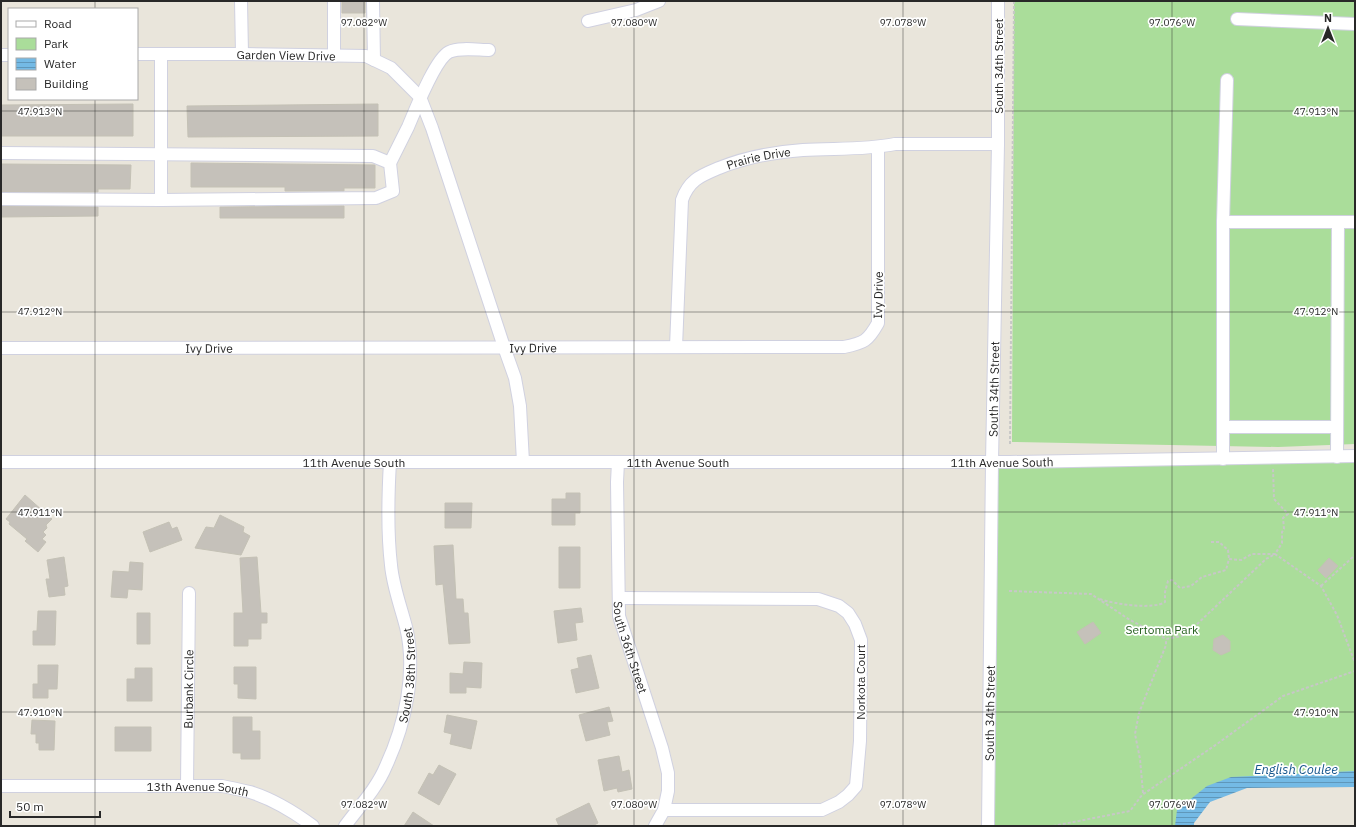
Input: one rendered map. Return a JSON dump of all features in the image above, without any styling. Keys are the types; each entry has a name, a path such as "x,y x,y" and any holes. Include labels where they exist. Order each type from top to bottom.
{"street":[{"path":"241,1 242,54"},
{"path":"334,1 334,56"},
{"path":"373,1 374,60"},
{"path":"588,21 642,4 659,1"},
{"name":"South 34th Street","path":"988,826 992,462 998,144 998,1"},
{"path":"1237,19 1355,24"},
{"path":"1,199 161,200 376,198 393,191 390,163 408,127 420,98 442,57 450,52 458,50 490,50"},
{"name":"Garden View Drive","path":"138,54 366,56 391,68 420,98"},
{"path":"161,54 161,200"},
{"path":"1223,459 1224,222 1227,80"},
{"path":"420,98 432,128 504,347 516,378 520,406 523,462"},
{"name":"Prairie Drive","path":"676,347 682,200 686,189 694,180 729,164 777,152 878,147 895,144 998,144"},
{"name":"Ivy Drive","path":"1,348 844,347 860,344 872,334 878,323 878,147"},
{"path":"1,153 373,156 390,163"},
{"path":"1224,222 1355,222"},
{"path":"1337,457 1338,222"},
{"path":"1223,427 1337,427"},
{"name":"11th Avenue South","path":"1,462 992,462 1355,456"},
{"name":"South 38th Street","path":"345,826 368,796 386,768 397,741 405,713 409,678 409,653 406,628 395,590 391,566 389,533 390,462"},
{"name":"South 36th Street","path":"618,462 619,616 662,748 668,773 668,792 664,810 655,826"},
{"name":"Burbank Circle","path":"187,786 188,593"},
{"name":"Norkota Court","path":"619,598 818,599 839,606 848,613 855,624 861,640 860,741 858,768 856,786 848,795 839,802 822,810 664,810"},
{"name":"13th Avenue South","path":"1,786 222,786 249,792 279,804 313,826"}],"path":[{"path":"1010,444 1014,1"},
{"path":"1009,591 1091,594 1130,620 1166,639 1182,636 1194,627 1266,559 1275,554 1282,543 1282,532 1284,529 1283,518 1288,514 1274,499 1272,458"},
{"path":"1095,597 1110,602 1135,605 1161,605 1165,602 1165,592 1168,581 1172,580 1180,588 1191,586 1202,577 1226,570 1229,559 1228,550 1219,542 1211,542"},
{"path":"1229,559 1241,560 1252,554 1275,554 1321,586 1337,615 1355,664"},
{"path":"1321,586 1355,556"},
{"path":"1144,794 1140,759 1135,734 1138,713 1166,646 1166,639"},
{"path":"1053,826 1130,811 1144,794 1283,696 1355,671"}],"green space":[{"path":"1014,1 1355,1 1355,444 1278,447 1012,442"},
{"name":"Sertoma Park","path":"1355,456 1355,778 1223,786 1189,826 993,826 992,462"}],"water":[{"path":"1355,771 1355,787 1247,788 1210,802 1194,823 1194,826 1175,826 1177,810 1207,786 1231,777"}],"building":[{"path":"342,1 365,1 365,13 342,13"},
{"path":"133,104 133,136 1,136 1,105"},
{"path":"378,104 378,136 188,137 187,106"},
{"path":"191,163 375,165 375,188 344,188 344,191 285,191 285,187 191,187"},
{"path":"1,164 131,165 130,189 98,189 98,192 1,192"},
{"path":"1,206 98,207 98,216 1,217"},
{"path":"344,206 344,218 220,218 220,207"},
{"path":"566,493 580,493 580,513 575,513 575,525 552,525 552,499 566,499"},
{"path":"25,495 52,519 46,525 47,528 43,532 46,535 42,539 46,542 38,552 25,541 27,539 9,524 10,522 6,519"},
{"path":"445,503 472,503 471,528 445,528"},
{"path":"220,515 244,527 243,532 250,536 241,555 195,548 206,527 214,528"},
{"path":"169,522 172,529 177,527 182,540 150,552 143,532"},
{"path":"453,545 456,599 463,599 464,613 468,613 470,643 449,644 443,584 436,585 434,546"},
{"path":"559,547 580,547 580,588 559,588"},
{"path":"64,557 68,586 64,587 65,595 49,597 46,579 50,579 47,560"},
{"path":"257,557 261,613 267,613 267,623 261,623 261,639 248,639 248,646 234,646 234,613 243,613 240,558"},
{"path":"1329,558 1338,566 1326,578 1318,570"},
{"path":"130,562 143,563 142,590 128,589 127,598 111,597 113,571 129,572"},
{"path":"581,608 583,622 575,623 577,640 558,643 554,611"},
{"path":"38,611 56,611 55,645 33,645 33,631 37,631"},
{"path":"137,613 150,613 150,644 137,644"},
{"path":"1093,622 1101,633 1085,644 1077,632"},
{"path":"1223,635 1230,641 1230,651 1221,655 1213,650 1214,639"},
{"path":"591,655 599,688 576,693 571,670 579,668 577,658"},
{"path":"464,662 482,663 481,688 466,687 466,693 450,693 450,673 463,674"},
{"path":"38,665 58,665 57,689 48,689 48,698 33,698 33,684 38,684"},
{"path":"234,667 256,667 256,699 238,698 238,684 234,684"},
{"path":"135,668 152,668 152,701 127,701 127,679 135,679"},
{"path":"609,707 613,721 607,722 610,735 586,741 579,715"},
{"path":"447,715 477,721 471,749 450,744 452,734 444,732"},
{"path":"233,717 252,717 252,731 260,731 260,759 241,759 241,753 233,753"},
{"path":"32,720 55,721 54,750 39,750 39,743 36,743 36,734 31,734"},
{"path":"115,727 151,727 151,751 115,751"},
{"path":"619,756 622,772 629,770 632,789 618,792 617,788 604,791 598,760"},
{"path":"439,765 456,774 439,805 418,793 429,773 433,775"},
{"path":"589,803 598,823 592,826 559,826 556,819"},
{"path":"413,812 434,826 404,826"}],"water label":[{"name":"English Coulee","path":"1296,769"}]}
